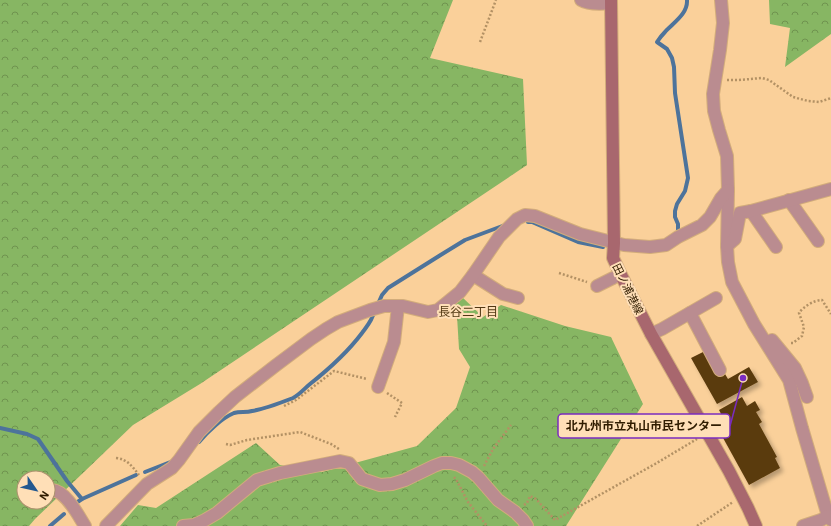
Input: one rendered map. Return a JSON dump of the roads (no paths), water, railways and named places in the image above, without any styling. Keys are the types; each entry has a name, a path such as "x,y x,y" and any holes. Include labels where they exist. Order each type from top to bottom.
{"main road":[{"name":"田ノ浦港線","path":"611,2 613,258 620,275 651,334 729,471 756,526"}],"street":[{"path":"581,0 585,3 603,4 611,2"},
{"path":"721,0 722,30 712,94 714,111 727,156 728,262 732,282 754,324 789,380 802,428 830,518 803,526"},
{"path":"727,246 735,239 740,213 831,189"},
{"path":"106,526 147,484 172,468 199,432 235,397 310,339 338,322 384,306 398,306 428,312 438,310 460,292 498,237 517,219 525,215 534,216 580,234 624,245 650,247 666,245 702,225 710,217 721,198 728,190"},
{"path":"789,200 818,241"},
{"path":"751,211 776,247"},
{"path":"473,275 503,294 518,298"},
{"path":"597,286 613,278"},
{"path":"651,334 716,298"},
{"path":"379,385 394,342 398,306"},
{"path":"690,313 720,370"},
{"path":"754,324 758,323 795,368 807,397"},
{"path":"183,526 194,525 217,513 257,480 280,473 340,461 349,463 362,479 380,485 392,484 405,480 442,463 460,465 478,476 498,500 515,512 527,526"},
{"path":"56,491 70,502 85,526"}],"waterway":[{"path":"678,234 678,224 675,217 675,211 677,204 685,191 688,178 675,93 674,67 672,58 667,49 657,42 683,14 687,5 687,0"},
{"path":"528,222 532,222 578,242 603,247"},
{"path":"378,304 382,295 388,288 439,256 465,240 505,225"},
{"path":"199,442 215,426 234,413 250,412 262,409 293,398 331,367 344,354 362,333 372,318 374,312"},
{"path":"0,428 27,434 38,439 67,481 82,499"},
{"path":"145,472 173,461"},
{"path":"76,503 136,475"},
{"path":"50,526 64,514"}],"place":[{"name":"北九州市立丸山市民センター","path":"743,378"}],"district":[{"name":"長谷二丁目","path":"468,311"}]}
